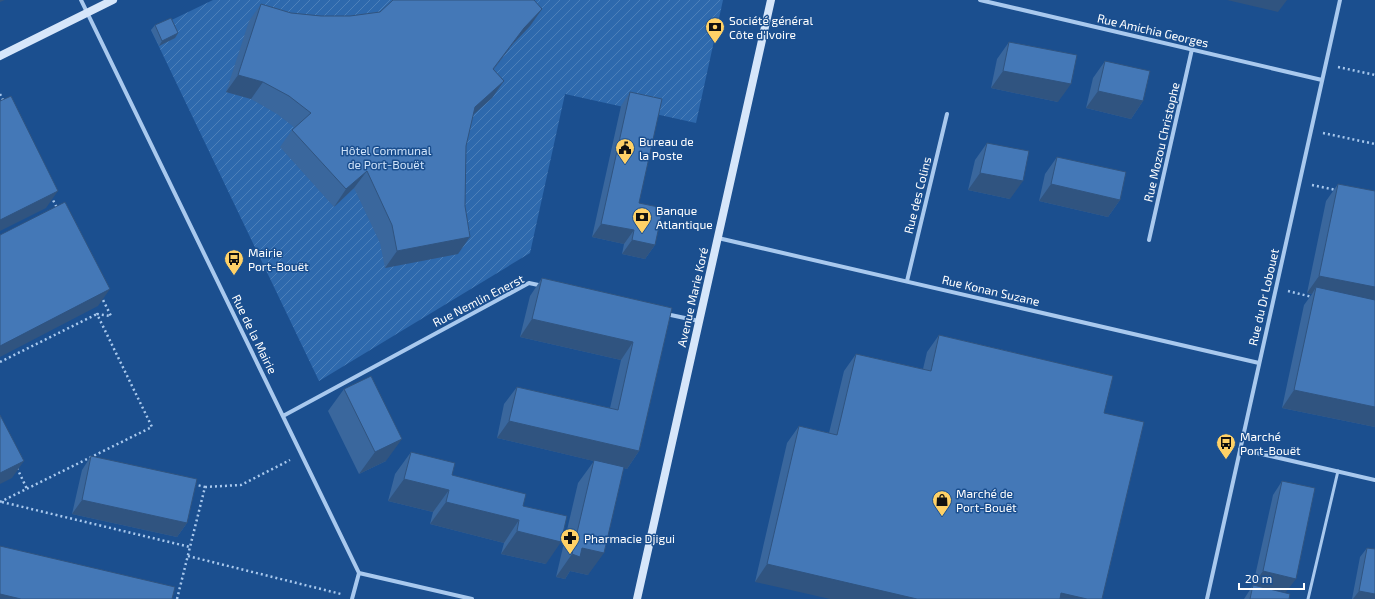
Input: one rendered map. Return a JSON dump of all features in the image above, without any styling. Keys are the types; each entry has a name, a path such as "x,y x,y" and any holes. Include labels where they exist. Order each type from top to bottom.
{"main road":[{"path":"0,56 113,0"},
{"name":"Avenue Marie Koré","path":"637,599 771,0"}],"street":[{"name":"Rue de la Mairie","path":"81,0 359,573"},
{"name":"Rue Amichia Georges","path":"980,0 1322,80"},
{"name":"Rue du Dr Lobouet","path":"1207,599 1340,0"},
{"name":"Rue Mozou Christophe","path":"1149,240 1192,49"},
{"name":"Rue des Colins","path":"907,281 947,114"},
{"name":"Rue Konan Suzane","path":"718,238 1259,363"},
{"name":"Rue Nemlin Enerst","path":"283,416 529,283 552,288"},
{"path":"660,312 699,321"},
{"path":"1240,449 1375,480"},
{"path":"353,598 359,573 472,599"}],"lane":[{"path":"1308,599 1338,472"}],"path":[{"path":"1326,64 1375,75"},
{"path":"0,94 7,107"},
{"path":"1311,130 1375,144"},
{"path":"1300,182 1337,190"},
{"path":"48,189 58,210 52,213"},
{"path":"1276,289 1314,297"},
{"path":"0,362 97,314 111,316 100,295"},
{"path":"0,502 152,427 97,314"},
{"path":"190,483 205,487 241,485 301,454"},
{"path":"88,458 95,460"},
{"path":"14,461 27,489"},
{"path":"177,599 205,487"},
{"path":"0,502 190,547"},
{"path":"188,556 353,598"}],"green space":[{"name":"Hôtel Communal de Port-Bouët","path":"213,0 723,0 696,123 565,94 530,253 319,381 151,30"}],"building":[{"name":"Hôtel Communal de Port-Bouët","path":"393,0 534,0 542,9 524,28 493,69 504,81 475,107 466,146 465,206 470,237 397,251 392,225 367,171 346,189 292,130 311,113 289,96 263,82 238,75 261,4 291,13 321,16 350,16 380,12"},
{"path":"171,18 178,33 162,41 155,25"},
{"path":"1009,42 1077,55 1071,84 1003,71"},
{"path":"1105,61 1150,71 1143,101 1098,91"},
{"path":"630,92 662,99 639,203 663,208 655,245 632,240 634,230 601,224"},
{"path":"11,96 58,191 0,220 0,101"},
{"path":"987,143 1029,151 1023,181 980,173"},
{"path":"1057,157 1126,172 1120,200 1051,184"},
{"path":"1338,184 1375,191 1375,287 1319,276"},
{"path":"65,202 110,289 0,346 0,235"},
{"path":"542,278 672,308 639,451 509,421 517,387 618,410 633,342 532,319"},
{"path":"1316,287 1375,300 1375,407 1294,390"},
{"name":"Marché de Port-Bouët","path":"939,335 1113,376 1104,413 1144,422 1102,599 1087,599 1061,593 1060,599 917,599 767,564 799,426 837,435 856,354 931,371"},
{"path":"371,376 402,439 375,452 344,389"},
{"path":"0,415 24,461 0,473"},
{"path":"411,452 455,463 452,475 526,494 523,506 567,516 561,542 517,531 519,520 446,502 449,490 404,479"},
{"path":"91,456 197,479 187,523 82,500"},
{"path":"594,460 624,467 604,553 582,548 580,557 572,554"},
{"path":"1282,481 1315,488 1296,579 1263,571"},
{"path":"0,546 175,587 172,599 21,599 0,594"},
{"path":"1367,548 1375,549 1375,594 1359,591"},
{"path":"1253,585 1290,594 1289,599 1250,599"}],"place":[{"name":"Société général Côte d'Ivoire","path":"715,44"},
{"name":"Bureau de la Poste","path":"625,165"},
{"name":"Banque Atlantique","path":"642,234"},
{"name":"Mairie Port-Bouët","path":"234,276"},
{"name":"Marché Port-Bouët","path":"1226,460"},
{"name":"Marché de Port-Bouët","path":"942,517"},
{"name":"Pharmacie Djigui","path":"570,555"}]}
